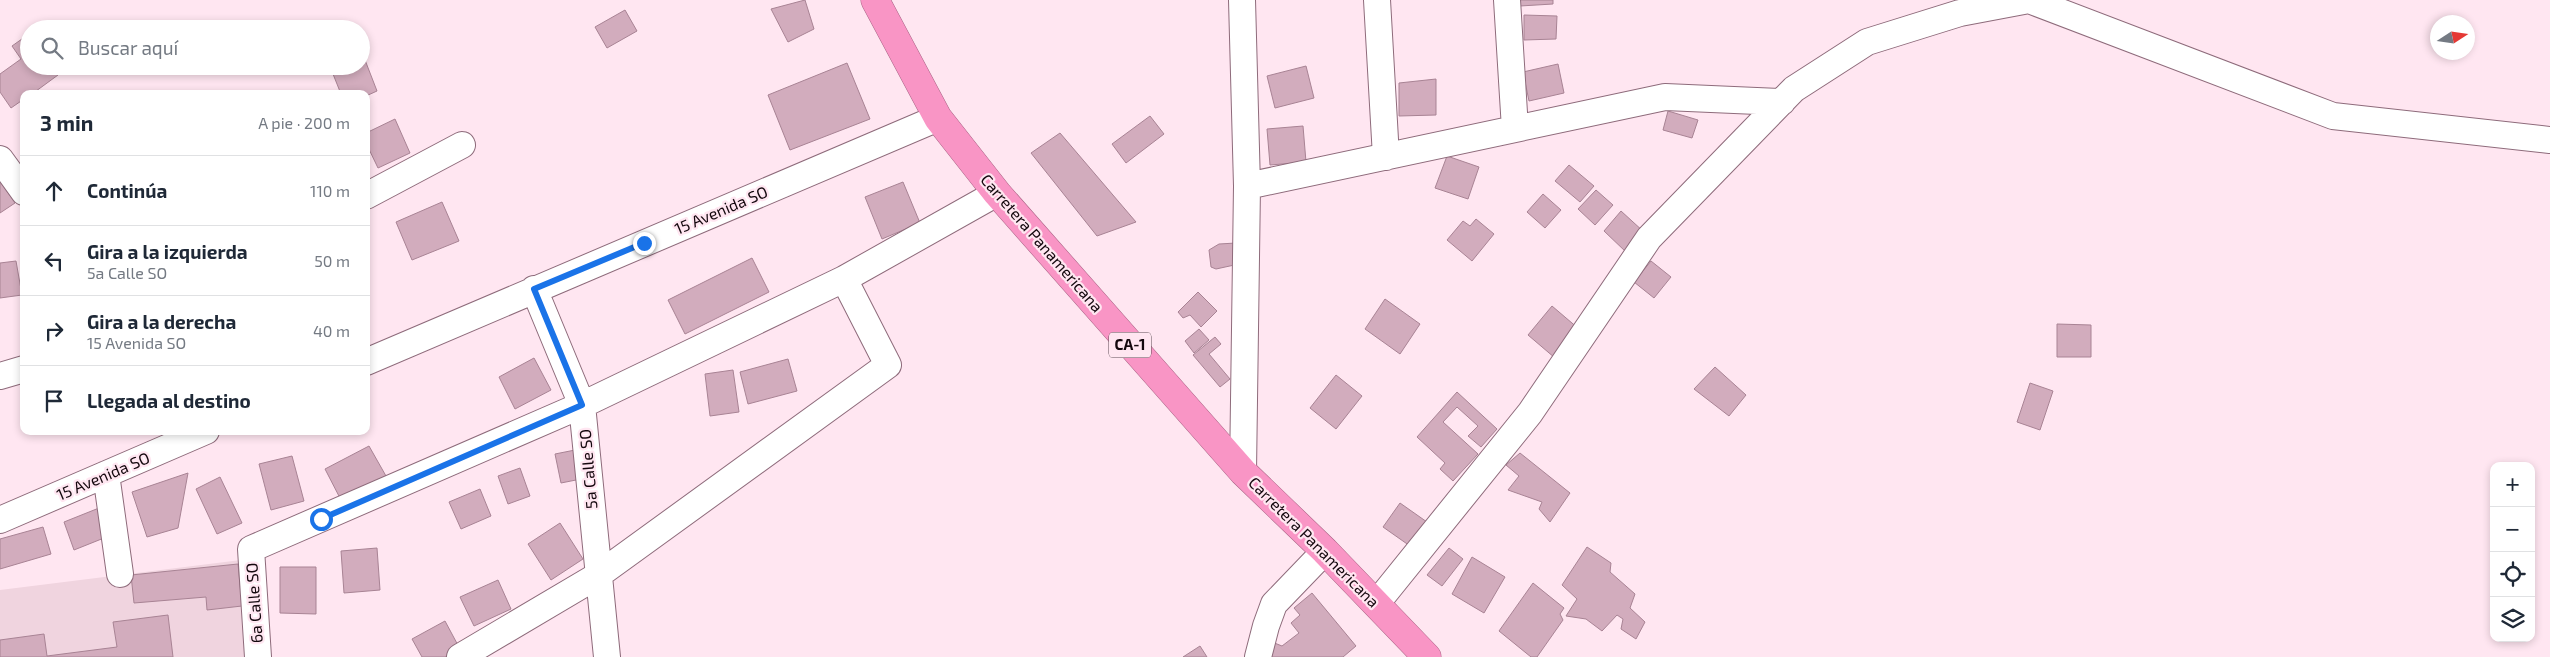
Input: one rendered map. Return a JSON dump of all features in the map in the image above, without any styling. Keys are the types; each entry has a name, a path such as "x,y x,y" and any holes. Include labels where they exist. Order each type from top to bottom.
{"highway":[{"name":"Carretera Panamericana","path":"875,0 938,118 997,193 1243,472 1325,551 1427,657"}],"street":[{"path":"1242,0 1247,186 1243,472"},
{"path":"1377,0 1386,157"},
{"path":"1507,0 1515,129"},
{"path":"1376,604 1530,413 1649,238 1794,89 1867,42 1960,13 2029,0 2333,116 2550,140"},
{"path":"1247,186 1665,97 1782,102"},
{"name":"15 Avenida SO","path":"370,360 938,118"},
{"path":"370,194 462,145"},
{"path":"0,159 20,186"},
{"path":"582,405 844,279 997,193"},
{"path":"460,657 597,576 888,365 844,279"},
{"name":"5a Calle SO","path":"534,289 582,405 606,657"},
{"path":"0,376 20,370"},
{"name":"6a Calle SO","path":"258,657 251,549 582,405"},
{"name":"15 Avenida SO","path":"0,520 197,435"},
{"path":"106,474 120,574"},
{"path":"1258,657 1274,604 1325,551"}],"shaded area":[{"path":"241,560 247,657 0,657 0,590"}],"building":[{"path":"805,0 814,29 788,42 771,9"},
{"path":"1520,0 1553,0 1553,4 1520,6"},
{"path":"625,10 637,31 607,48 595,27"},
{"path":"1524,15 1557,16 1556,39 1524,40"},
{"path":"20,40 20,58 12,46"},
{"path":"20,60 20,75 58,75 37,90 20,90 20,102 11,108 0,92 0,74"},
{"path":"847,63 870,119 790,150 768,95"},
{"path":"1558,64 1564,93 1529,101 1523,72"},
{"path":"1306,66 1314,98 1275,108 1267,76"},
{"path":"370,73 377,91 370,94 370,90 339,90 333,75 370,75"},
{"path":"1436,79 1436,115 1399,116 1399,83"},
{"path":"1668,111 1698,120 1692,138 1663,130"},
{"path":"1150,116 1164,134 1126,163 1112,144"},
{"path":"395,119 410,153 378,168 370,151 370,131"},
{"path":"1303,126 1306,162 1270,165 1267,129"},
{"path":"1060,133 1136,222 1097,236 1031,153"},
{"path":"1447,156 1479,167 1468,199 1435,188"},
{"path":"1569,165 1594,186 1580,202 1555,181"},
{"path":"0,181 15,203 0,213"},
{"path":"903,182 920,223 882,239 865,197"},
{"path":"1596,190 1613,205 1595,225 1578,209"},
{"path":"1543,194 1561,210 1545,228 1527,212"},
{"path":"442,202 459,241 412,260 396,222"},
{"path":"1621,211 1644,232 1626,252 1604,231"},
{"path":"1476,219 1494,234 1472,261 1447,240 1463,221 1470,226"},
{"path":"1236,243 1239,264 1216,269 1211,267 1209,250 1219,244"},
{"path":"752,258 769,292 685,334 668,300"},
{"path":"16,261 20,295 0,298 0,263"},
{"path":"1651,261 1671,277 1654,298 1634,282"},
{"path":"1198,292 1217,311 1201,327 1190,315 1183,318 1178,312"},
{"path":"1385,299 1420,324 1400,354 1365,329"},
{"path":"1552,306 1579,329 1555,358 1528,335"},
{"path":"2057,324 2091,325 2091,357 2057,357"},
{"path":"1199,329 1209,340 1194,353 1185,341"},
{"path":"1215,337 1221,344 1209,354 1230,379 1220,387 1193,355"},
{"path":"534,358 551,390 515,409 499,377"},
{"path":"788,359 797,391 748,404 740,372"},
{"path":"1715,367 1746,395 1729,416 1694,389"},
{"path":"733,370 739,412 710,416 705,374"},
{"path":"1336,375 1362,396 1336,429 1310,408"},
{"path":"2030,383 2053,391 2040,430 2017,422"},
{"path":"1457,392 1497,429 1481,447 1468,436 1478,426 1457,407 1443,422 1478,454 1453,481 1440,469 1445,463 1417,437"},
{"path":"369,446 386,476 341,500 325,469"},
{"path":"575,450 581,479 561,483 555,454"},
{"path":"1520,453 1570,493 1550,522 1539,509 1542,502 1508,490 1519,476 1506,465"},
{"path":"292,456 304,501 271,510 259,464"},
{"path":"520,468 530,496 508,504 498,476"},
{"path":"188,473 178,528 147,537 132,492"},
{"path":"220,477 242,523 217,534 196,489"},
{"path":"480,489 491,516 461,529 449,502"},
{"path":"1400,503 1427,522 1410,546 1383,527"},
{"path":"99,508 109,536 74,550 64,522"},
{"path":"560,523 583,559 551,580 528,544"},
{"path":"43,527 51,554 0,569 0,539"},
{"path":"1587,547 1611,563 1610,572 1635,594 1630,608 1645,622 1636,639 1621,629 1623,619 1617,615 1602,631 1586,619 1566,616 1577,599 1562,585"},
{"path":"377,548 380,590 344,593 341,551"},
{"path":"1449,548 1463,559 1442,586 1427,575"},
{"path":"1472,557 1505,577 1484,613 1452,594"},
{"path":"238,564 242,606 207,610 206,597 134,603 131,575"},
{"path":"280,567 316,567 316,614 280,613"},
{"path":"498,580 511,609 474,626 460,597"},
{"path":"1533,583 1564,608 1560,614 1563,620 1537,657 1531,657 1499,631"},
{"path":"1312,593 1356,646 1343,657 1266,657 1272,642 1282,646 1299,633 1291,623 1300,615 1294,608"},
{"path":"168,615 173,657 0,657 0,640 44,634 47,656 117,647 113,622"},
{"path":"445,621 460,649 445,657 422,657 412,639"},
{"path":"1200,646 1207,657 1183,657"}],"route":[{"path":"321,519 582,405 534,289 644,243"}]}
